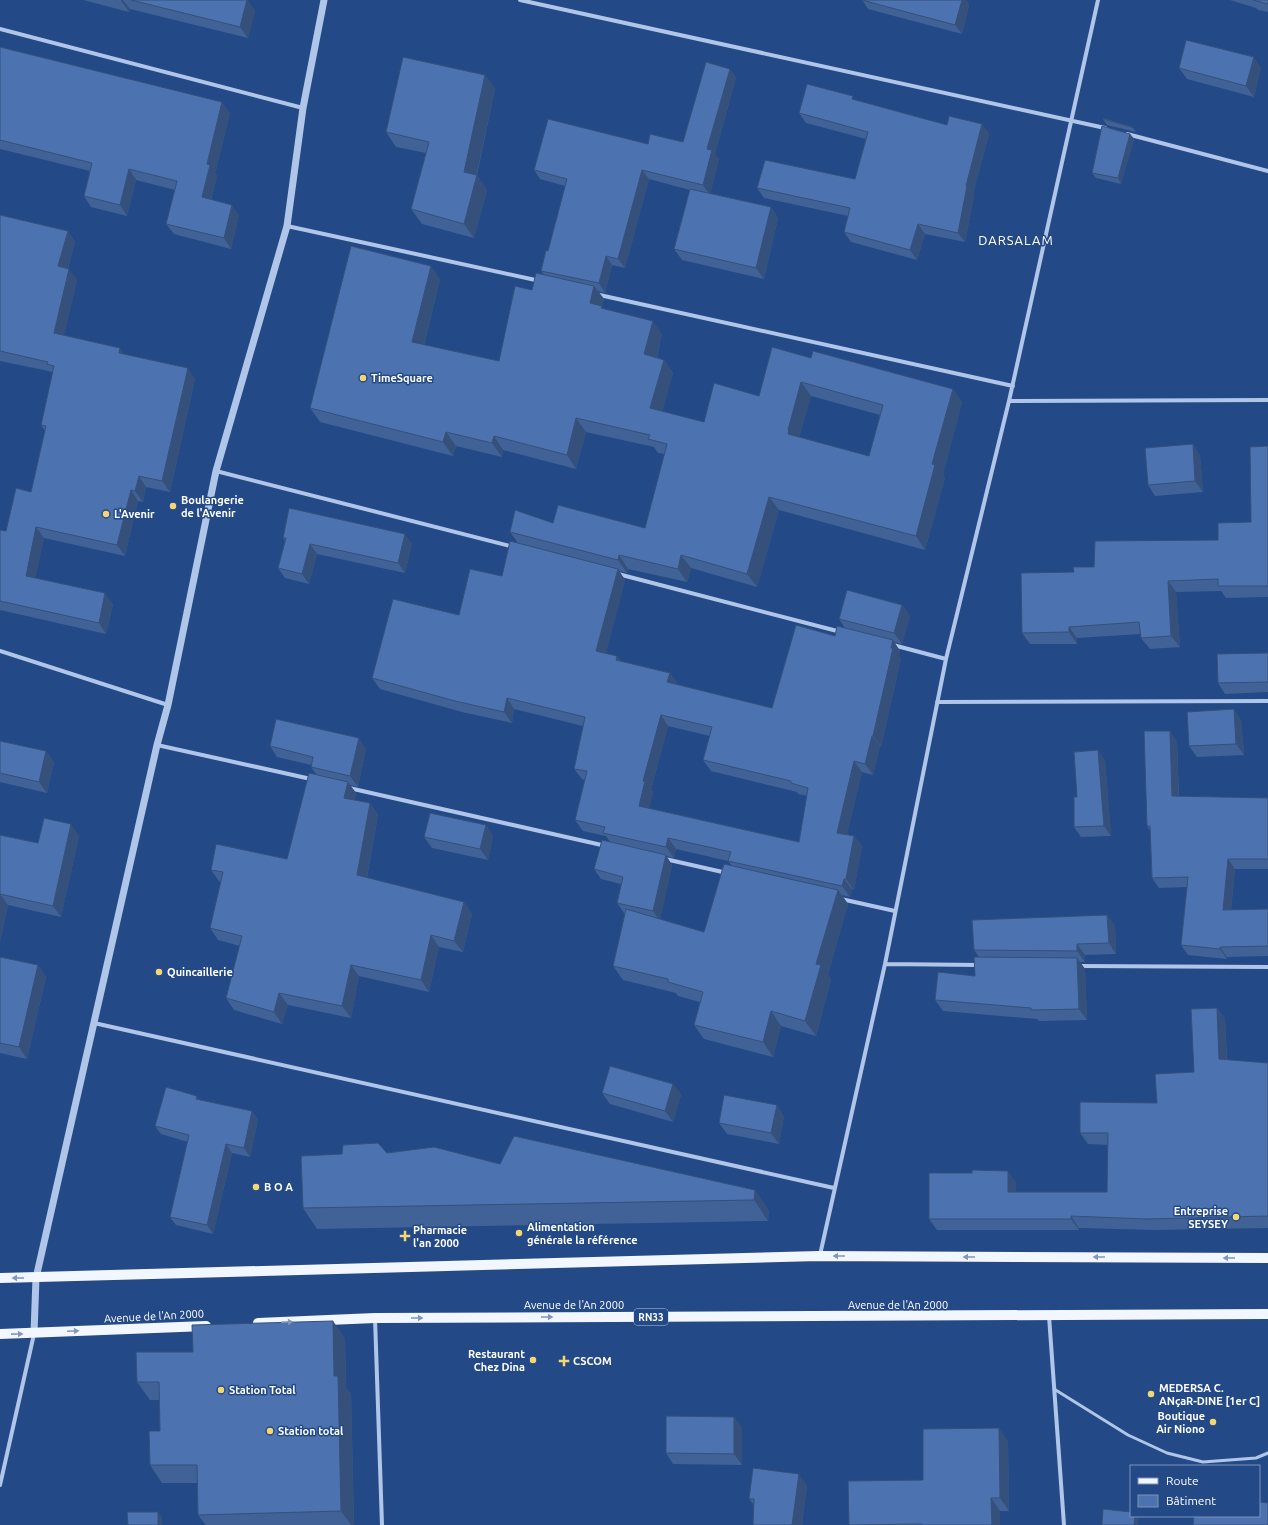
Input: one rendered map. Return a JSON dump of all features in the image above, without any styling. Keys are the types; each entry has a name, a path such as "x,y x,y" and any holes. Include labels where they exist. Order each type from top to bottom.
{"main road":[{"path":"0,1278 819,1256 1268,1258"},
{"name":"Avenue de l'An 2000","path":"248,1324 375,1318 1268,1314"},
{"name":"Avenue de l'An 2000","path":"0,1334 216,1325"}],"street":[{"path":"0,1485 34,1333 36,1278 93,1023 168,705 216,471 286,226 303,108 324,0"},
{"path":"520,0 1071,119 1109,129"},
{"path":"819,1256 885,964 946,659 1013,386 1098,0"},
{"path":"0,29 303,108"},
{"path":"1124,133 1268,171"},
{"path":"286,226 544,282"},
{"path":"591,293 1013,386"},
{"path":"1009,401 1268,400"},
{"path":"216,471 516,548"},
{"path":"616,574 846,633"},
{"path":"885,643 946,659"},
{"path":"0,651 168,705"},
{"path":"937,702 1268,701"},
{"path":"158,745 313,780"},
{"path":"344,787 615,848"},
{"path":"662,858 732,874"},
{"path":"833,897 895,911"},
{"path":"885,964 988,965"},
{"path":"1076,966 1268,967"},
{"path":"93,1023 834,1188"},
{"path":"1049,1316 1064,1525"},
{"path":"375,1318 382,1525"}],"lane":[{"path":"1054,1389 1128,1435 1168,1453 1203,1462 1256,1458 1268,1453"}],"building":[{"path":"131,0 247,0 240,27"},
{"path":"862,0 962,0 955,25"},
{"path":"1253,0 1268,0 1268,4"},
{"path":"1186,40 1254,57 1246,86 1179,68"},
{"path":"0,47 222,102 207,164 210,165 202,197 232,205 224,238 166,224 177,181 129,169 120,205 84,196 92,163 0,140"},
{"path":"403,57 485,75 464,172 477,175 464,224 411,209 429,142 386,132"},
{"path":"706,62 730,69 707,149 712,150 703,185 642,170 618,259 606,256 599,283 541,271 546,250 548,251 567,179 534,170 548,119 648,144 650,134 683,142"},
{"path":"807,84 853,96 852,99 947,125 949,116 982,124 966,186 958,233 918,224 910,250 844,232 850,208 757,188 765,160 855,179 868,132 799,113"},
{"path":"1103,118 1132,127 1103,119"},
{"path":"1102,126 1130,134 1118,178 1092,173"},
{"path":"690,189 771,207 756,268 674,249"},
{"path":"0,215 68,231 58,266 69,269 54,333 120,348 119,353 188,368 162,481 139,476 135,491 131,490 117,545 36,527 26,576 105,593 99,623 0,601 0,530 6,531 16,488 31,492 46,426 41,425 54,366 47,364 48,362 0,351"},
{"path":"351,246 431,266 412,342 499,361 515,286 532,290 536,273 594,286 590,303 602,306 601,308 653,321 644,354 664,360 650,408 704,422 714,383 759,396 772,347 811,358 813,351 953,389 932,464 935,465 916,536 769,497 747,574 681,555 678,569 619,555 618,560 510,532 515,510 553,523 558,505 645,528 667,444 648,439 650,435 576,418 567,455 494,436 492,443 446,432 443,442 310,408","holes":["801,382 883,405 869,456 788,434"]},
{"path":"1193,444 1195,481 1148,485 1145,448"},
{"path":"1268,446 1268,586 1218,586 1218,579 1168,581 1171,636 1141,638 1139,622 1069,627 1069,632 1022,633 1021,573 1074,572 1073,567 1094,567 1095,541 1218,540 1218,523 1251,522 1250,447"},
{"path":"289,508 405,534 398,563 310,544 302,574 278,568 286,538 283,538"},
{"path":"510,541 618,569 596,651 617,656 616,660 670,673 667,682 772,708 796,625 835,636 837,626 893,640 891,648 893,648 873,736 865,764 854,761 837,833 854,836 846,879 844,879 842,886 728,861 731,852 668,838 666,847 603,833 605,827 575,820 587,771 574,769 585,717 507,698 504,712 455,701 372,678 393,599 459,615 470,569 502,576","holes":["661,715 712,727 703,760 791,781 791,783 808,788 799,842 639,806 645,781 643,781"]},
{"path":"847,590 902,605 894,633 839,619"},
{"path":"1268,653 1268,682 1218,683 1217,654"},
{"path":"1234,709 1236,744 1189,746 1187,712"},
{"path":"276,719 359,738 350,776 311,767 313,757 270,746"},
{"path":"1144,731 1170,731 1172,796 1268,798 1268,859 1228,859 1223,910 1268,909 1268,946 1220,947 1220,949 1181,945 1188,877 1152,878 1150,826 1147,826"},
{"path":"0,741 46,751 39,782 0,773"},
{"path":"1098,750 1104,826 1074,827 1074,797 1077,797 1074,752"},
{"path":"309,773 348,782 344,798 370,803 357,875 464,902 454,941 431,935 421,980 351,965 342,1006 279,993 274,1012 226,998 242,936 210,928 223,872 211,870 216,844 287,859"},
{"path":"430,813 486,825 480,849 424,837"},
{"path":"44,818 71,824 53,906 0,894 0,835 38,843"},
{"path":"602,840 666,855 653,911 617,903 623,877 594,869"},
{"path":"724,864 838,890 816,964 821,965 805,1021 771,1011 763,1042 694,1025 703,992 668,982 668,979 613,966 626,909 704,932"},
{"path":"1107,915 1109,943 1077,944 1077,951 974,950 972,920"},
{"path":"0,957 38,965 19,1047 0,1043"},
{"path":"974,957 1077,958 1079,1009 1031,1010 1031,1008 935,1000 938,972 975,976"},
{"path":"1217,1008 1219,1059 1268,1063 1268,1216 1146,1219 1071,1216 1071,1219 929,1219 929,1173 972,1173 972,1170 1008,1171 1008,1192 1107,1192 1108,1133 1080,1133 1080,1102 1157,1103 1155,1074 1194,1072 1191,1009"},
{"path":"610,1066 673,1084 665,1111 602,1093"},
{"path":"166,1087 197,1096 196,1099 252,1111 244,1148 226,1144 207,1225 170,1217 189,1135 155,1126"},
{"path":"724,1095 777,1105 771,1133 719,1123"},
{"path":"514,1136 755,1190 754,1200 303,1208 301,1156 342,1154 343,1145 378,1143 387,1153 434,1147 500,1164"},
{"path":"333,1321 334,1376 338,1376 341,1511 198,1515 197,1465 150,1465 149,1431 160,1431 159,1382 137,1382 136,1352 193,1352 192,1325"},
{"path":"666,1416 734,1417 734,1454 666,1453"},
{"path":"999,1428 1000,1498 991,1498 992,1525 849,1525 848,1481 923,1480 923,1429"},
{"path":"753,1468 799,1474 792,1525 753,1525 754,1499 749,1499"},
{"path":"1260,1502 1268,1503 1268,1525 1193,1525 1194,1517 1260,1517"},
{"path":"1103,1509 1130,1512 1130,1517 1135,1517 1134,1525 1102,1525"},
{"path":"127,1512 158,1512 158,1525 128,1525"}],"place":[{"name":"TimeSquare","path":"363,378"},
{"name":"Boulangerie de l'Avenir","path":"173,506"},
{"name":"L'Avenir","path":"106,514"},
{"name":"Quincaillerie","path":"159,972"},
{"name":"B O A","path":"256,1187"},
{"name":"Entreprise SEYSEY","path":"1236,1217"},
{"name":"Alimentation générale la référence","path":"519,1233"},
{"name":"Pharmacie l'an 2000","path":"405,1236"},
{"name":"Restaurant Chez Dina","path":"533,1360"},
{"name":"CSCOM","path":"564,1361"},
{"name":"Station Total","path":"221,1390"},
{"name":"MEDERSA C. ANçaR-DINE [1er C]","path":"1151,1394"},
{"name":"Boutique Air Niono","path":"1213,1422"},
{"name":"Station total","path":"270,1431"}],"district":[{"name":"DARSALAM","path":"1016,240"}]}
